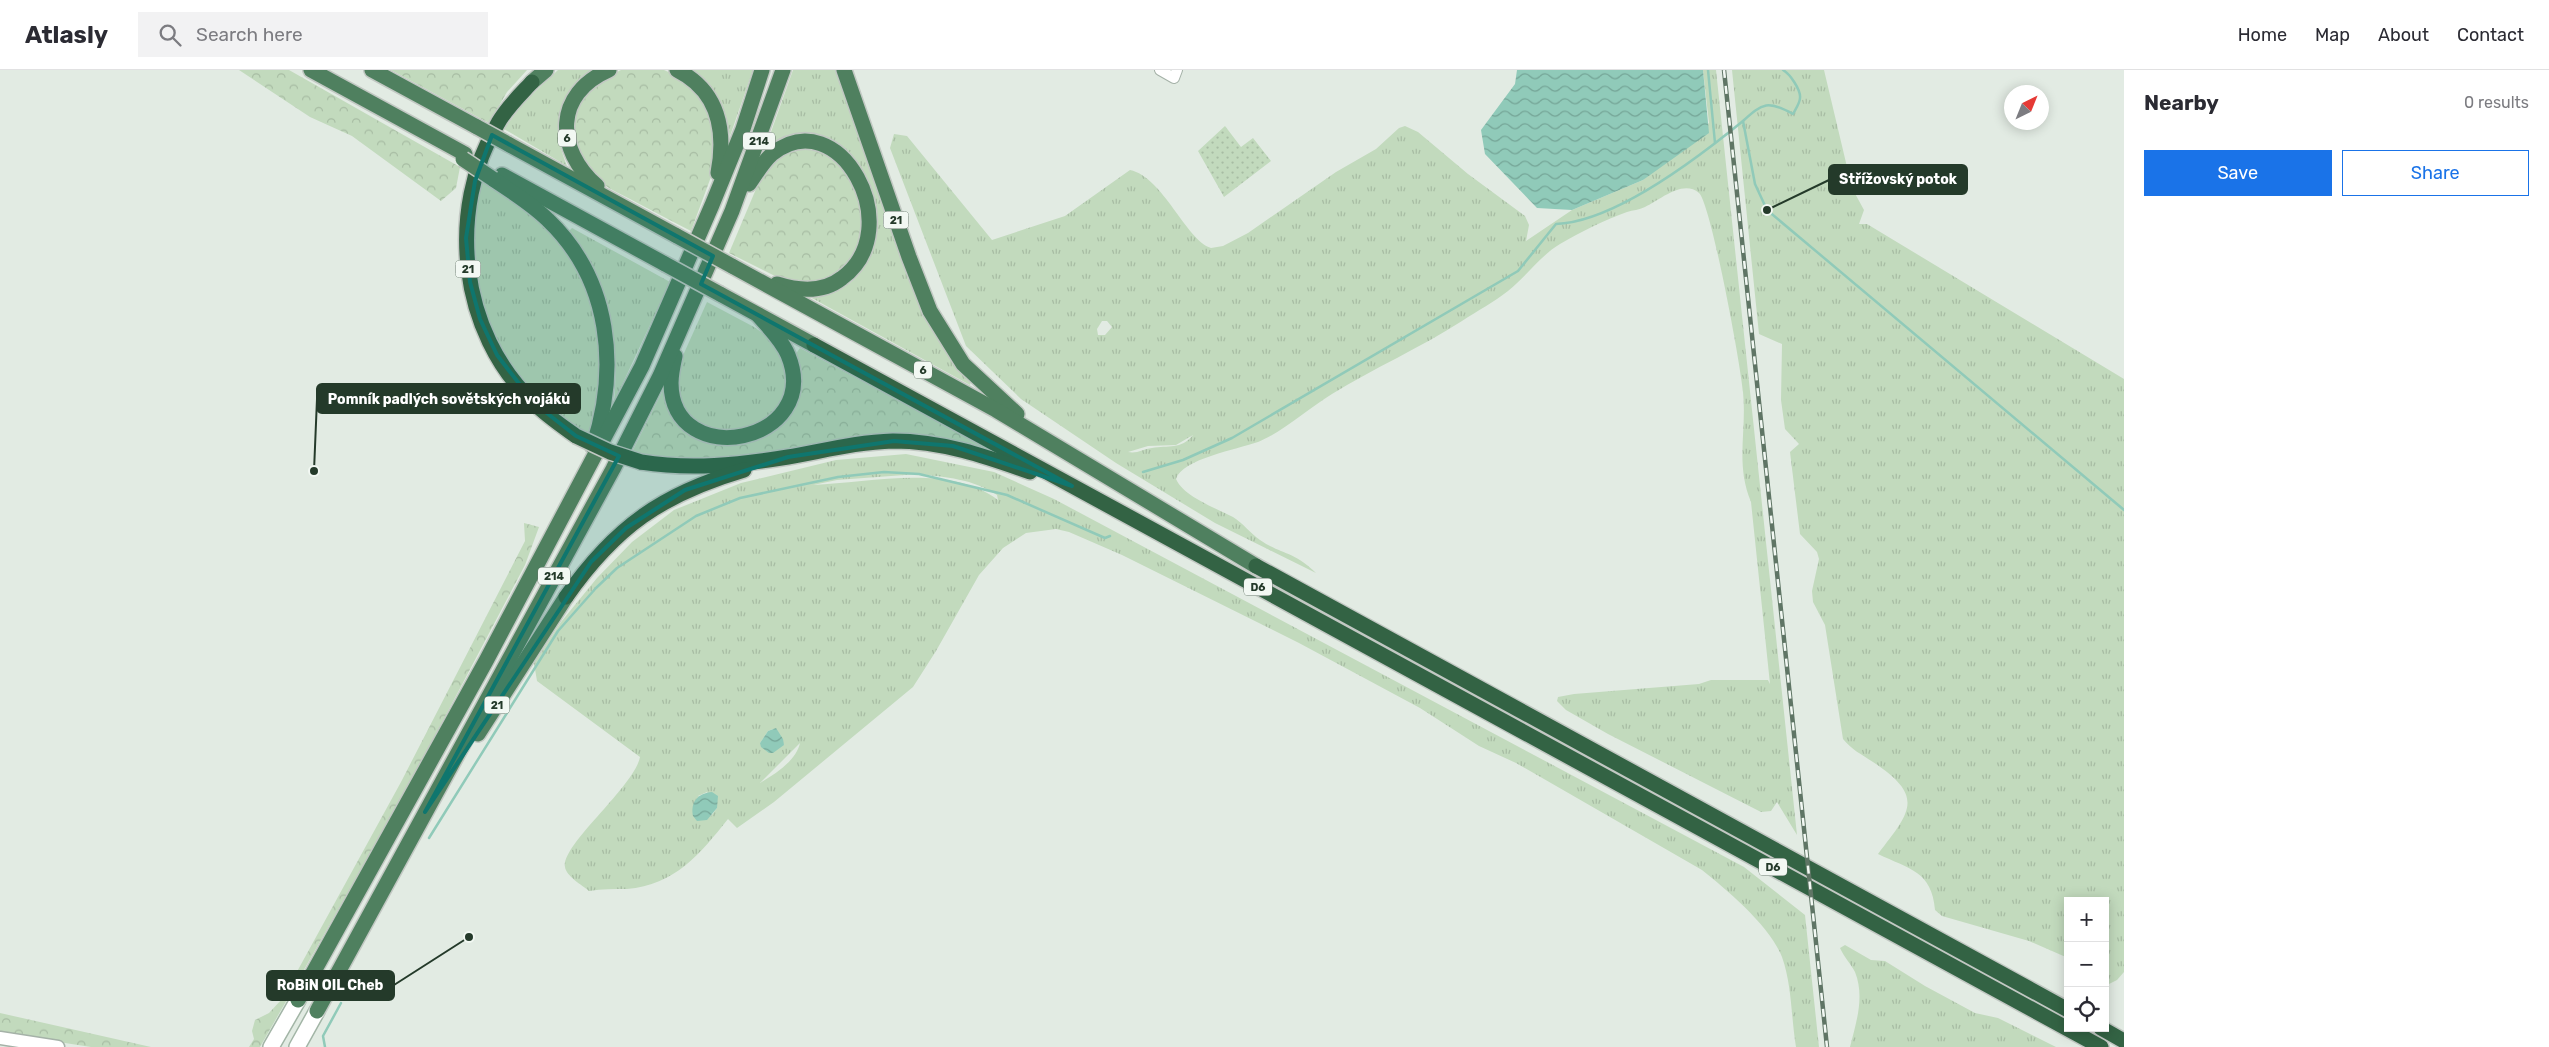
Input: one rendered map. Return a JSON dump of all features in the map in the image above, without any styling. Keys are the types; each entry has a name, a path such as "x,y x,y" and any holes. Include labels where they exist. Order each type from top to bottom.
{"highway":[{"path":"311,70 435,138 495,175 758,315 782,344 788,356 792,381 790,394 781,414 772,424 752,435 729,439 710,435 694,427 683,418 674,402 671,382 678,337"},
{"name":"6","path":"372,70 996,410 1256,566"},
{"name":"21","path":"546,70 532,82 498,123 475,181 468,211 466,238 470,282 488,337 508,372 534,403 576,436 610,452 641,462 671,467 700,468 788,457 868,443 924,443 953,446 1072,486"},
{"name":"6","path":"609,70 599,74 582,89 573,102 567,118 566,136 572,157 584,174 619,204"},
{"path":"677,70 702,89 712,102 719,118 722,136 721,156 712,205"},
{"name":"214","path":"298,1000 486,661 642,366 712,205 742,129 762,70"},
{"name":"214","path":"317,1011 613,469 678,337 761,137 783,70"},
{"name":"21","path":"844,70 919,286 930,311 951,348 975,376 1005,404 1111,478"},
{"name":"6","path":"732,210 760,167 773,154 786,146 811,143 834,150 854,170 866,195 869,222 865,244 856,264 837,282 825,287 811,290 786,286 732,266"},
{"path":"495,175 536,210 563,237 586,274 602,315 608,366 606,391 598,433 580,485"},
{"name":"D6","path":"758,315 2101,1047"},
{"name":"21","path":"425,812 463,759 566,597 608,544 648,511 685,490 706,481 788,457"},
{"name":"D6","path":"1256,566 2064,1008"},
{"path":"2108,1032 2124,1041"}],"main road":[{"name":"214","path":"271,1047 298,1000"},
{"name":"214","path":"297,1047 317,1011"}],"street":[{"path":"1160,70 1174,78 1177,70"},
{"path":"0,1038 58,1047"}],"highlighted area":[{"path":"492,135 713,256 701,284 1072,486 953,446 894,441 788,457 685,490 626,528 591,562 425,812 619,456 576,436 534,403 497,355 480,319 470,282 466,238 475,181"}],"green space":[{"path":"239,70 289,70 460,167 456,188 441,201 352,136 310,117"},
{"path":"391,70 527,70 507,92 489,123"},
{"path":"558,70 593,70 573,91 561,113 559,138 567,166 504,129 524,102"},
{"path":"621,70 664,70 682,78 698,92 714,120 715,166 691,231 603,184 587,169 577,153 572,137 573,121 578,107 588,93 602,80"},
{"path":"692,70 753,70 730,136 725,116 717,99"},
{"path":"793,70 835,70 913,285 957,366 971,382 970,385 810,297 839,290 862,271 874,244 876,214 869,184 854,158 832,141 803,136 768,148 766,146"},
{"path":"1703,70 1716,70 1797,835 1777,802 1771,811 1761,812 1608,734 1566,710 1557,701 1558,697 1574,694 1699,684 1711,680 1768,680 1770,684 1751,502 1746,488 1742,461 1744,407 1741,376 1718,254 1711,225 1699,193 1693,189 1679,189 1645,207 1618,215 1576,235 1553,249 1515,285 1497,299 1446,331 1332,394 1276,433 1258,442 1199,460 1180,472 1176,479 1193,497 1233,517 1267,545 1301,561 1316,573 1215,523 1116,463 1021,399 966,346 890,148 894,134 907,136 992,240 1065,216 1130,170 1142,175 1153,184 1192,233 1202,243 1211,248 1223,246 1248,233 1336,172 1376,149 1399,128 1405,126 1418,132 1468,174 1525,216 1529,225 1526,241 1572,210 1643,180 1709,123","holes":["1102,321 1107,321 1112,327 1105,335 1098,335 1097,329","1193,435 1179,445 1128,452 1148,446 1176,445"]},
{"path":"1732,70 1824,70 1852,188 1864,210 1859,224 1867,224 2124,379 2124,972 2117,980 2109,984 2109,897 2064,897 2064,956 2029,941 1942,916 1935,910 1933,897 1924,879 1909,868 1878,854 1904,816 1907,805 1906,795 1901,785 1890,774 1853,749 1843,739 1825,625 1813,602 1812,591 1819,559 1817,552 1800,534 1790,452 1799,444 1785,429 1781,400 1782,344 1759,334"},
{"path":"1225,126 1241,147 1253,138 1271,161 1224,197 1198,151"},
{"path":"811,148 831,155 856,183 864,221 853,261 824,282 787,282 729,253 764,170 788,151"},
{"path":"482,180 526,207 567,251 588,291 604,355 594,437 561,415 532,390 510,361 492,329 481,294 475,258 475,220"},
{"path":"572,228 670,282 614,402 616,378 612,333 607,313 592,273 569,231"},
{"path":"707,302 767,336 782,356 789,381 778,412 739,434 696,424 680,407 676,371"},
{"path":"800,348 990,450 958,442 735,460 656,458 632,452 663,390 674,420 694,438 720,446 748,443 773,432 792,413 801,387 795,355"},
{"path":"906,454 994,472 1054,499 1744,867 1805,915 1819,1047 1796,1047 1788,979 1782,957 1776,945 1747,909 1702,870 1516,763 1479,746 1420,708 1299,643 1122,555 1069,532 1056,529 1026,533 1003,548 979,575 936,651 913,687 774,802 737,828 728,819 685,866 659,881 627,889 589,891 568,874 565,867 567,857 585,830 625,784 640,757 537,681 534,663 561,622 597,578 632,542 674,510 741,483 836,460","holes":["918,474 939,476 979,485 997,495 998,500 978,489 956,482 933,478 883,479 813,485 837,480","773,729 784,745 760,743 768,731","800,743 798,750 790,761 760,783","707,792 717,808 711,816 698,796"]},
{"path":"524,523 539,527 525,565 408,787 260,1047 249,1047 254,1039 252,1031 255,1020 269,1013 282,999 401,782 525,541"},
{"path":"1845,945 1871,960 1885,961 1925,986 1975,1013 1998,1018 2056,1047 1850,1047 1855,1029 1859,991 1855,972 1840,948"},
{"path":"0,1013 151,1047 91,1047 0,1033"}],"water":[{"path":"1517,70 1703,70 1709,133 1643,180 1572,210 1537,208 1485,154 1481,130 1515,84"},
{"path":"776,728 783,739 784,745 773,753 769,753 761,747 760,743 768,731"},
{"path":"712,792 718,796 717,808 707,820 697,821 692,811 696,799 703,794"}],"waterway":[{"path":"1708,70 1715,143"},
{"path":"1783,70 1794,82 1800,95 1793,114 1771,105 1761,107 1743,121 1755,184 1767,210 2124,510"},
{"path":"1143,472 1183,460 1232,438 1518,271 1556,224 1579,220 1604,212 1629,200 1680,169 1743,121"},
{"path":"429,838 558,631 596,588 617,568 696,516 740,498 838,477 884,472 919,474 1007,495 1105,538 1110,536"},
{"path":"325,1047 323,1036 341,1003"}],"railway":[{"path":"1724,70 1827,1047"}],"place":[{"name":"Střížovský potok","path":"1767,210"},
{"name":"Pomník padlých sovětských vojáků","path":"314,471"},
{"name":"RoBiN OIL Cheb","path":"469,937"}]}
